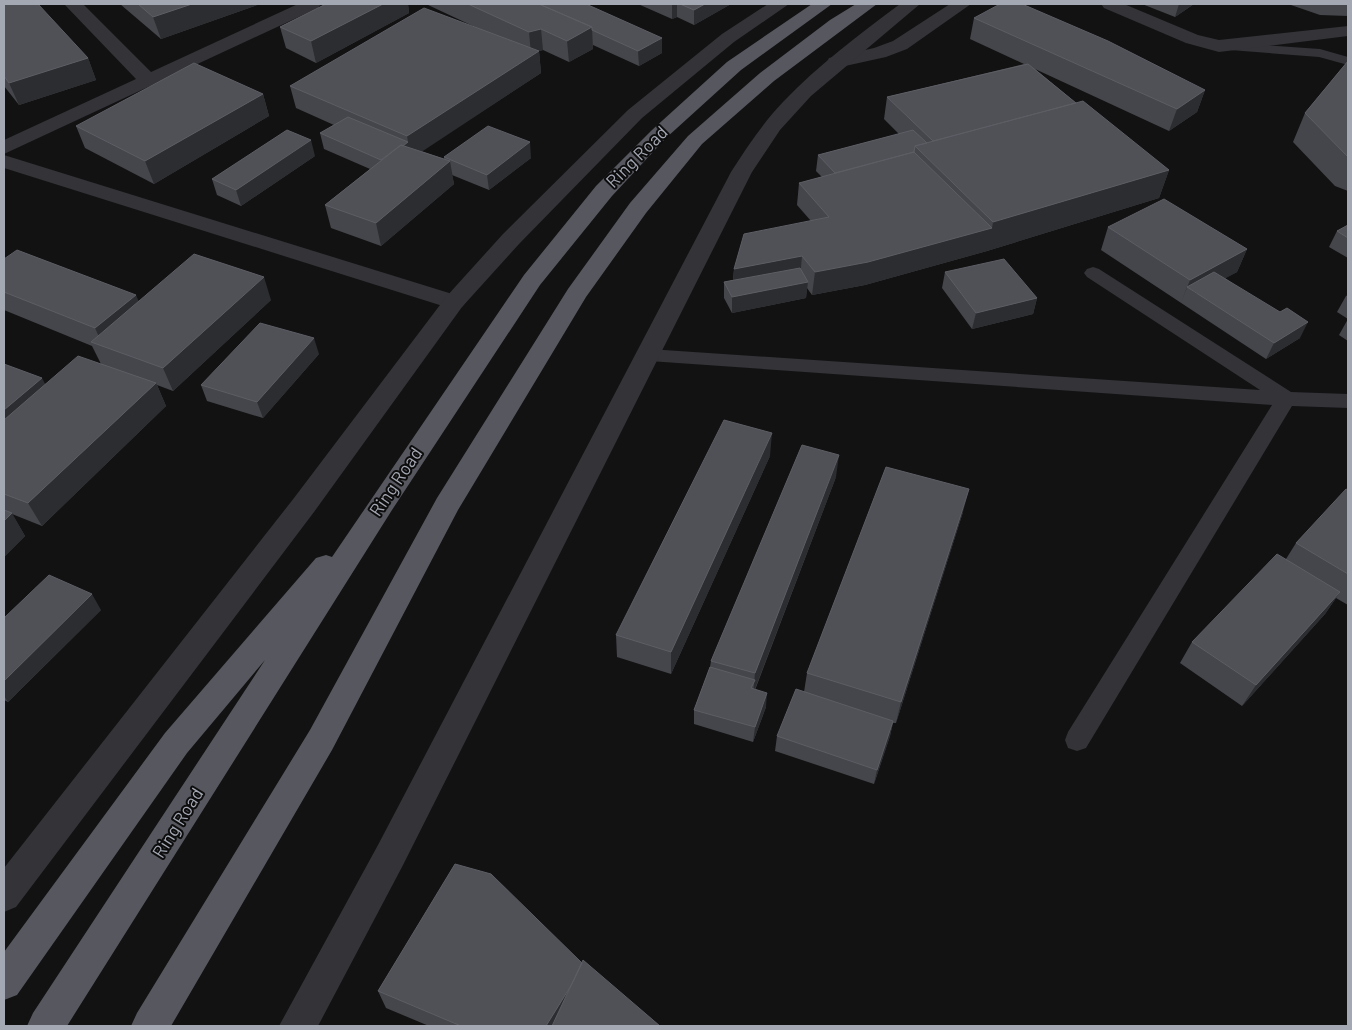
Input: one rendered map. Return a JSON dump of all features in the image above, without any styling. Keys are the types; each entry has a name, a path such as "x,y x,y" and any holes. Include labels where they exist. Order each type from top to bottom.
{"highway":[{"name":"Ring Road","path":"46,1026 382,503 532,280 604,191 658,134 734,66 823,4"},
{"name":"Ring Road","path":"150,1026 321,740 446,505 576,294 638,208 696,140 767,77 836,24 868,4"},
{"path":"4,982 176,743 295,600 382,503"}],"street":[{"path":"73,4 149,80"},
{"path":"4,148 312,4"},
{"path":"4,894 304,505 454,302 511,239 635,114 714,49 780,4"},
{"path":"298,1026 390,856 649,354 720,210 758,148 788,108 836,62 911,4"},
{"path":"836,62 879,53 900,45 962,4"},
{"path":"1110,4 1192,39 1219,46 1348,31"},
{"path":"4,161 454,302"}],"lane":[{"path":"1219,46 1320,54 1348,60"},
{"path":"1093,273 1286,399"},
{"path":"649,354 1286,399 1348,401"},
{"path":"1077,740 1286,399"}],"building":[{"path":"4,4 38,4 88,58 9,83 4,76"},
{"path":"138,4 192,4 153,17"},
{"path":"326,4 383,4 311,41 280,27"},
{"path":"468,4 539,4 592,27 567,41 541,29 529,32"},
{"path":"539,4 586,4 662,38 638,51 592,30 592,27"},
{"path":"680,4 705,4 694,10"},
{"path":"1000,4 1022,4 1108,41 1205,90 1177,109 974,18"},
{"path":"424,8 539,51 407,136 290,86"},
{"path":"1348,61 1348,157 1305,113"},
{"path":"194,63 263,94 145,161 76,126"},
{"path":"1028,64 1076,103 933,141 887,97"},
{"path":"1083,101 1169,170 993,222 915,146"},
{"path":"348,117 408,142 381,160 320,133"},
{"path":"488,126 530,142 487,175 444,157"},
{"path":"287,130 311,140 236,190 212,179"},
{"path":"913,130 927,143 915,146 914,152 835,173 818,155"},
{"path":"401,145 450,161 376,223 325,205"},
{"path":"914,152 992,228 868,262 815,272 802,256 734,269 744,234 829,217 799,183"},
{"path":"1164,199 1247,249 1190,280 1108,227"},
{"path":"1348,225 1348,238 1337,231"},
{"path":"17,250 136,295 95,328 4,292 4,259"},
{"path":"194,254 264,277 163,368 91,342"},
{"path":"1004,259 1037,298 976,313 945,272"},
{"path":"800,268 808,282 732,297 724,282"},
{"path":"1214,272 1280,312 1287,308 1308,322 1274,343 1187,287"},
{"path":"260,323 314,338 257,402 201,385"},
{"path":"78,356 156,383 28,503 4,494 4,420"},
{"path":"4,364 42,378 4,410"},
{"path":"724,420 772,433 671,652 616,635"},
{"path":"802,445 839,455 755,673 711,661"},
{"path":"886,467 969,489 901,702 807,673"},
{"path":"1346,489 1348,490 1348,574 1296,543"},
{"path":"4,510 12,513 4,521"},
{"path":"1277,554 1340,592 1256,685 1192,642"},
{"path":"49,575 92,594 4,681 4,618"},
{"path":"710,667 755,680 751,688 767,693 755,727 694,710"},
{"path":"796,689 893,721 877,770 777,736"},
{"path":"455,864 491,874 582,963 572,984 546,1026 461,1026 378,991"},
{"path":"583,960 660,1026 552,1026"}]}
